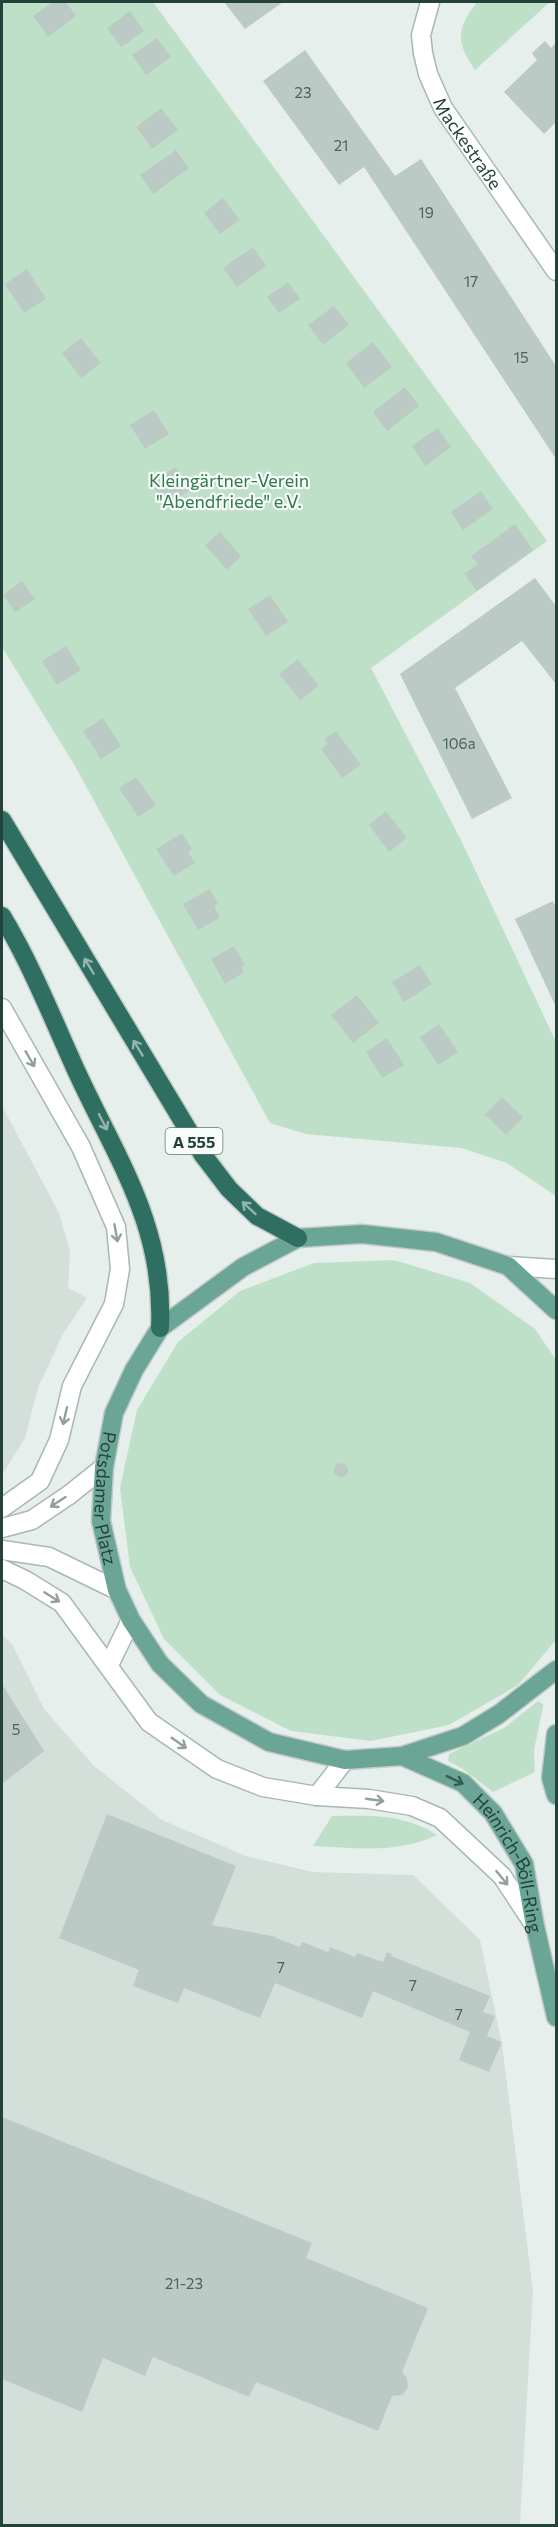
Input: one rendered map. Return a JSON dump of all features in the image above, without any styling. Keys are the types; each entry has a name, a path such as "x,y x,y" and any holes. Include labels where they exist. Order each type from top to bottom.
{"highway":[{"name":"A 555","path":"2,820 203,1155 229,1189 258,1216 298,1238"},
{"path":"2,916 47,1003 76,1070 134,1188 157,1268 162,1298 160,1328"}],"main road":[{"name":"Potsdamer Platz","path":"556,1310 508,1266 436,1242 362,1234 298,1238 243,1267 160,1328 134,1370 114,1413 104,1467 101,1521 117,1590 131,1620 160,1664 201,1704 269,1742 345,1760 402,1756 463,1736 500,1714 556,1670"},
{"path":"556,1734 551,1778 556,1795"},
{"name":"Heinrich-Böll-Ring","path":"402,1756 463,1783 493,1813 524,1864 535,1926 556,2017"}],"street":[{"name":"Mackestraße","path":"430,2 421,35 423,53 443,108 556,271"},
{"path":"2,1008 81,1147 116,1227 120,1269 114,1304 72,1386 59,1440 40,1481 2,1508"},
{"path":"508,1266 556,1269"},
{"path":"2,1528 32,1520 69,1495 104,1467"},
{"path":"2,1550 49,1557 117,1590"},
{"path":"2,1569 62,1603 149,1722 217,1769 263,1787 317,1796 369,1799 412,1806 440,1818 502,1876 535,1926"},
{"path":"109,1665 131,1620"},
{"path":"317,1796 345,1760"}],"shaded area":[{"path":"2,1106 59,1213 70,1251 68,1288 87,1298 63,1334 38,1388 25,1438 2,1475"},
{"path":"2,1635 12,1644 44,1709 94,1766 162,1820 246,1856 313,1872 413,1875 480,1940 502,2044 533,2291 520,2525 2,2525"}],"green space":[{"name":"Kleingärtner-Verein \"Abendfriede\" e.V.","path":"2,2 153,2 547,541 371,668 462,842 556,1042 556,1196 507,1163 461,1148 306,1134 270,1123 75,766 2,647"},
{"path":"477,2 550,2 475,70 464,51 461,36 465,20"},
{"path":"394,1260 470,1283 535,1329 556,1360 556,1640 518,1685 449,1725 371,1741 291,1731 220,1695 164,1639 130,1567 120,1488 137,1410 178,1342 240,1291 314,1263"},
{"path":"538,1701 543,1704 543,1707 534,1750 535,1772 493,1792 463,1769 448,1761 449,1754 504,1728"},
{"path":"332,1816 373,1816 399,1819 437,1835 407,1845 392,1847 313,1846"}],"building":[{"path":"53,2 66,2 76,16 48,37 33,16"},
{"path":"224,2 283,2 245,29"},
{"path":"130,11 144,31 121,47 107,28"},
{"path":"157,38 171,57 146,75 132,55"},
{"path":"545,41 551,48 556,42 556,122 544,134 504,92 537,60 532,53"},
{"path":"305,50 395,176 421,159 556,366 556,459 364,167 339,185 263,81"},
{"path":"161,108 178,130 152,149 136,127"},
{"path":"176,150 189,168 153,194 140,175"},
{"path":"223,198 240,220 220,234 204,213"},
{"path":"253,247 266,266 237,287 223,268"},
{"path":"27,269 46,299 24,313 5,284"},
{"path":"288,282 300,299 279,313 267,297"},
{"path":"334,306 349,325 323,345 308,325"},
{"path":"81,338 101,363 81,378 62,353"},
{"path":"373,342 392,367 364,388 346,363"},
{"path":"405,387 419,406 387,431 373,412"},
{"path":"154,410 169,434 145,449 130,425"},
{"path":"438,428 451,447 425,466 412,446"},
{"path":"175,467 191,489 167,506 151,484"},
{"path":"481,491 493,509 463,530 451,512"},
{"path":"515,524 533,550 477,591 464,574 478,564 471,556"},
{"path":"220,532 241,556 227,570 205,545"},
{"path":"535,578 556,606 556,684 522,641 455,688 512,798 472,819 400,674"},
{"path":"22,581 35,599 15,612 3,595"},
{"path":"270,595 288,622 266,636 248,609"},
{"path":"66,646 81,670 57,685 42,661"},
{"path":"298,659 319,686 300,700 279,674"},
{"path":"103,718 121,746 101,759 83,731"},
{"path":"336,731 361,765 342,778 321,749 328,744 324,739"},
{"path":"136,777 156,805 138,817 119,788"},
{"path":"386,811 407,838 389,852 369,825"},
{"path":"182,833 192,849 188,852 195,863 174,876 156,849"},
{"path":"210,889 218,904 214,906 220,918 198,930 183,904"},
{"path":"553,901 556,908 556,1007 515,919"},
{"path":"234,946 245,965 241,967 244,972 225,984 211,959"},
{"path":"420,965 432,984 404,1002 392,982"},
{"path":"357,995 379,1023 353,1043 331,1015"},
{"path":"439,1024 458,1052 438,1065 420,1037"},
{"path":"387,1038 404,1065 382,1078 366,1052"},
{"path":"502,1097 523,1117 506,1135 485,1115"},
{"path":"338,1463 344,1463 348,1470 344,1477 338,1477 334,1473 334,1467"},
{"path":"2,1684 44,1751 2,1784"},
{"path":"107,1814 236,1866 212,1925 277,1937 300,1947 302,1942 328,1952 330,1947 355,1957 357,1953 383,1962 387,1952 392,1954 391,1956 490,1996 483,2012 495,2016 487,2036 502,2042 489,2072 459,2060 470,2032 373,1991 362,2018 275,1983 260,2018 184,1988 178,2003 133,1986 139,1970 59,1938"},
{"path":"2,2117 312,2243 306,2258 428,2308 402,2372 407,2378 408,2387 403,2395 392,2396 378,2431 256,2382 249,2397 153,2357 145,2376 103,2358 82,2412 2,2379"}]}
